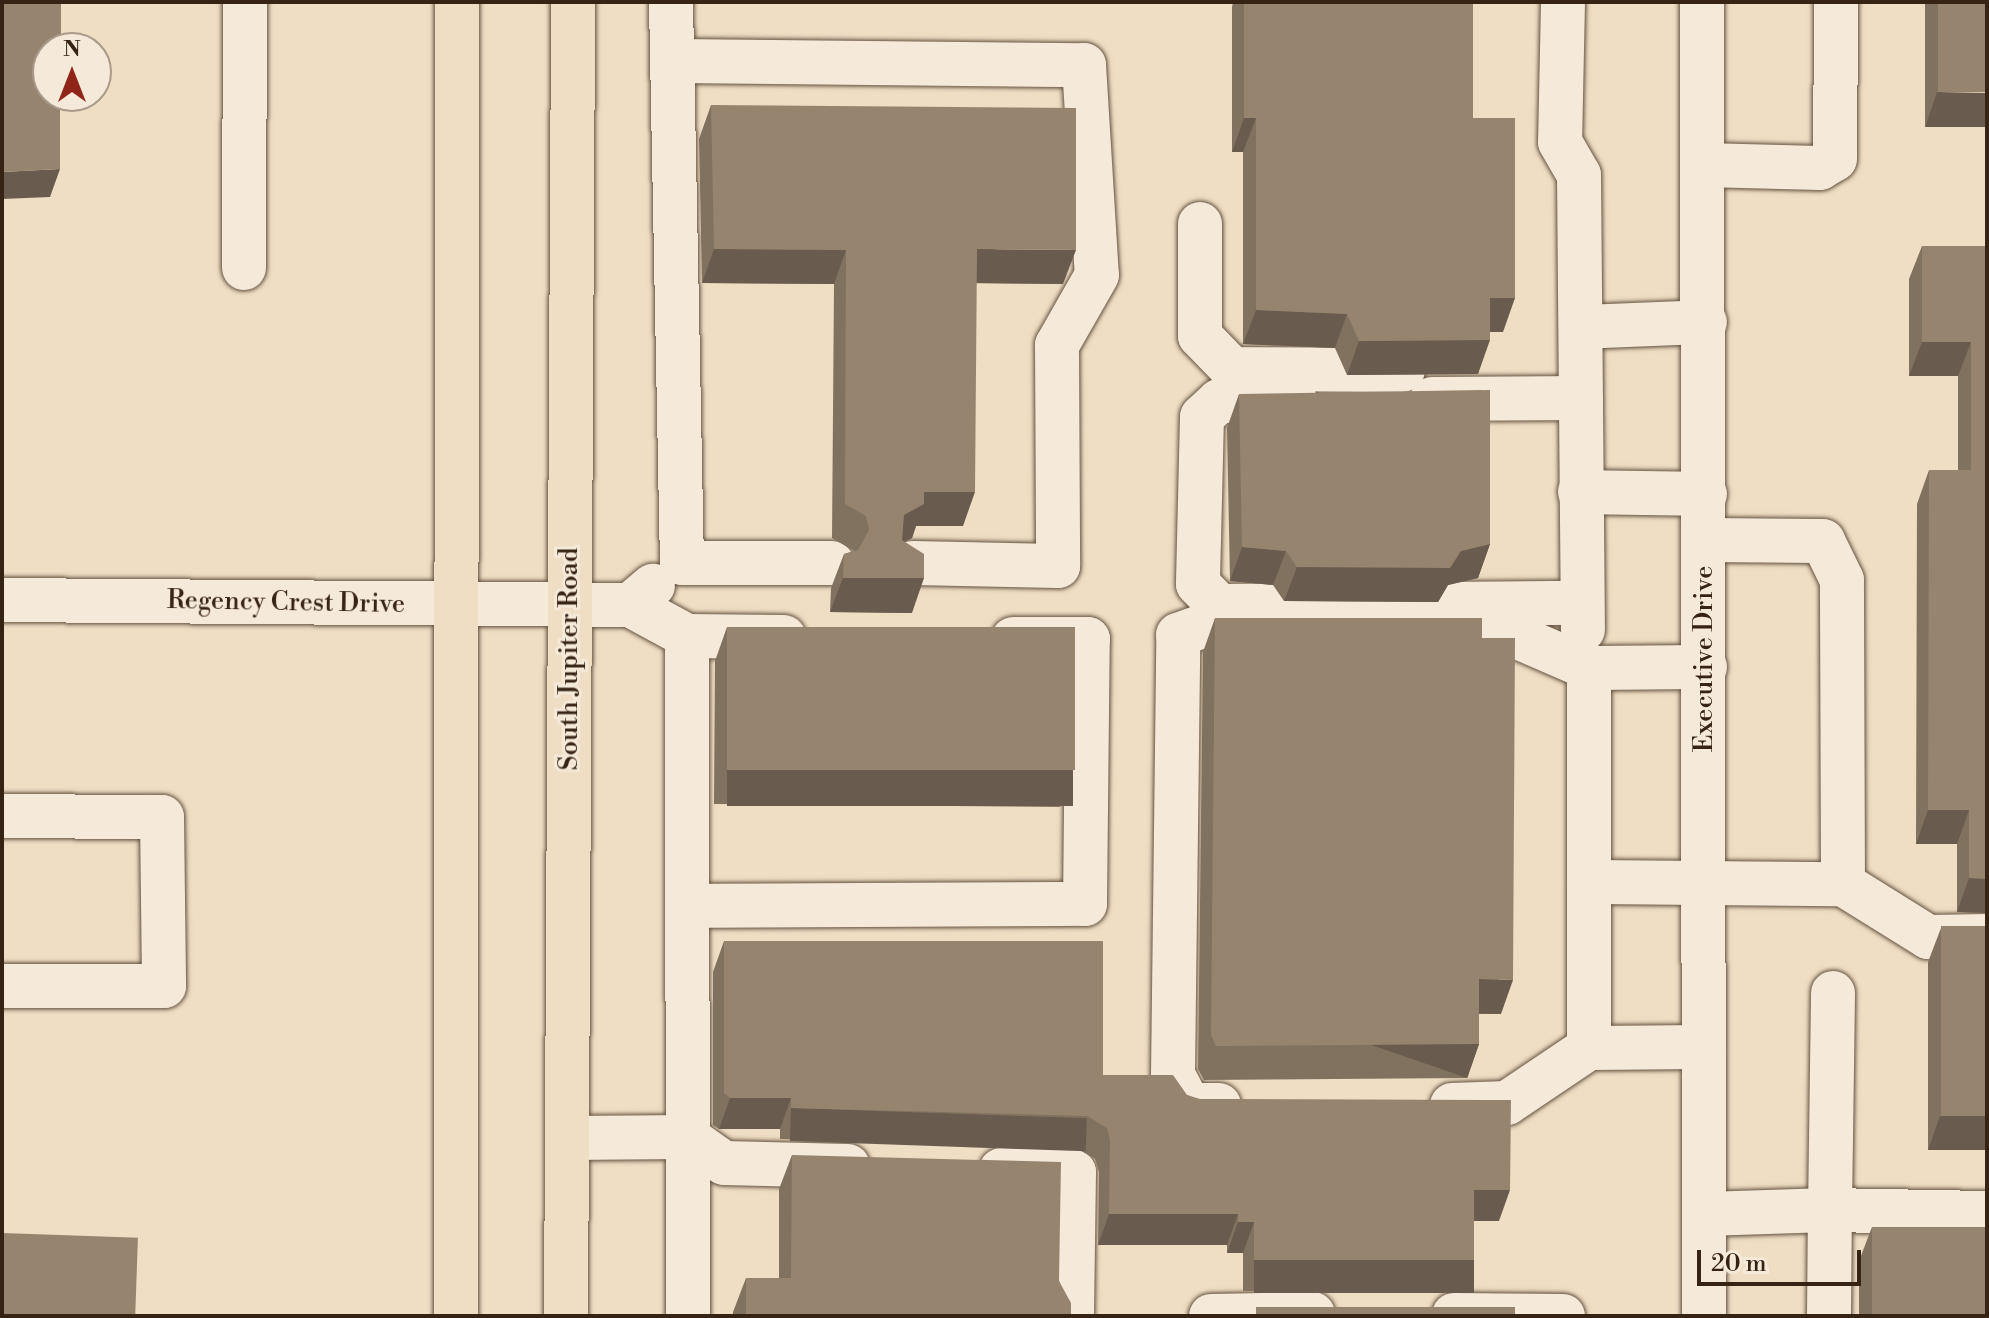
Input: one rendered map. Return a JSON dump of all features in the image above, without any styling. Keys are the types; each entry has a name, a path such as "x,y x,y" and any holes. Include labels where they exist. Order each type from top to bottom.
{"main road":[{"path":"456,1316 459,605 457,2"},
{"name":"South Jupiter Road","path":"566,1316 573,2"}],"street":[{"path":"244,268 245,2"},
{"path":"671,2 676,61 682,563"},
{"path":"1563,2 1560,142 1579,175 1580,603 1589,668 1589,1048"},
{"name":"Executive Drive","path":"1702,2 1705,322 1704,1316"},
{"path":"1704,165 1820,168 1835,159 1836,2"},
{"path":"676,61 1084,65 1097,275 1057,345 1058,566 912,563"},
{"path":"1200,224 1200,336 1232,369 1581,385"},
{"path":"1581,327 1705,322"},
{"path":"1580,603 1219,606 1198,584 1202,417 1219,401 1581,385"},
{"path":"1580,492 1705,494"},
{"path":"1705,540 1823,541 1842,580 1843,884"},
{"path":"826,637 687,636 630,605 682,563 832,563"},
{"name":"Regency Crest Drive","path":"2,600 630,605"},
{"path":"1267,1106 1189,1105 1173,1075 1178,635 1205,625 1497,628 1589,668 1705,667"},
{"path":"687,636 688,1316"},
{"path":"687,906 1085,904 1088,639 964,638"},
{"path":"2,816 162,817 164,986 2,986"},
{"path":"1589,882 1843,884 1928,937 1987,936"},
{"path":"1829,1316 1833,993"},
{"path":"1406,1107 1507,1103 1589,1048 1704,1047"},
{"path":"567,1138 687,1137 724,1163 883,1167"},
{"path":"963,1169 1074,1172 1072,1316"},
{"path":"1704,1214 1830,1210 1987,1213"},
{"path":"1211,1316 1355,1315"},
{"path":"1419,1315 1563,1316"}],"building":[{"path":"2,2 61,2 61,32 32,32 32,112 60,112 60,169 2,172"},
{"path":"1244,2 1473,2 1473,118 1515,118 1515,298 1490,298 1490,340 1359,341 1347,314 1256,310 1256,118 1244,118"},
{"path":"1938,2 1987,2 1987,92 1938,92"},
{"path":"711,105 1076,108 1076,250 977,249 975,492 924,492 924,504 904,515 902,540 924,554 924,578 843,578 844,554 858,550 869,530 866,516 845,504 846,250 714,249"},
{"path":"1922,246 1987,246 1987,879 1969,878 1969,810 1928,810 1929,470 1971,470 1971,342 1922,342"},
{"path":"1490,390 1490,544 1461,551 1450,568 1297,567 1286,551 1242,547 1239,394"},
{"path":"1215,618 1482,618 1482,638 1515,638 1513,980 1479,979 1479,1044 1216,1046 1211,1035"},
{"path":"727,627 1075,627 1075,770 727,770"},
{"path":"1941,926 1987,926 1987,1116 1941,1116"},
{"path":"724,941 1103,941 1103,1075 1173,1075 1187,1095 1200,1099 1511,1100 1510,1190 1474,1190 1474,1260 1254,1260 1254,1222 1238,1222 1238,1214 1109,1214 1110,1140 1107,1128 1087,1116 791,1108 791,1098 730,1098 724,1093"},
{"path":"792,1155 1061,1162 1059,1281 1071,1303 1071,1316 746,1316 746,1278 791,1278"},
{"path":"1872,1227 1987,1227 1987,1316 1872,1316"},
{"path":"2,1233 138,1238 135,1316 2,1316"},
{"path":"1256,1307 1515,1307 1515,1316 1256,1316"}]}
